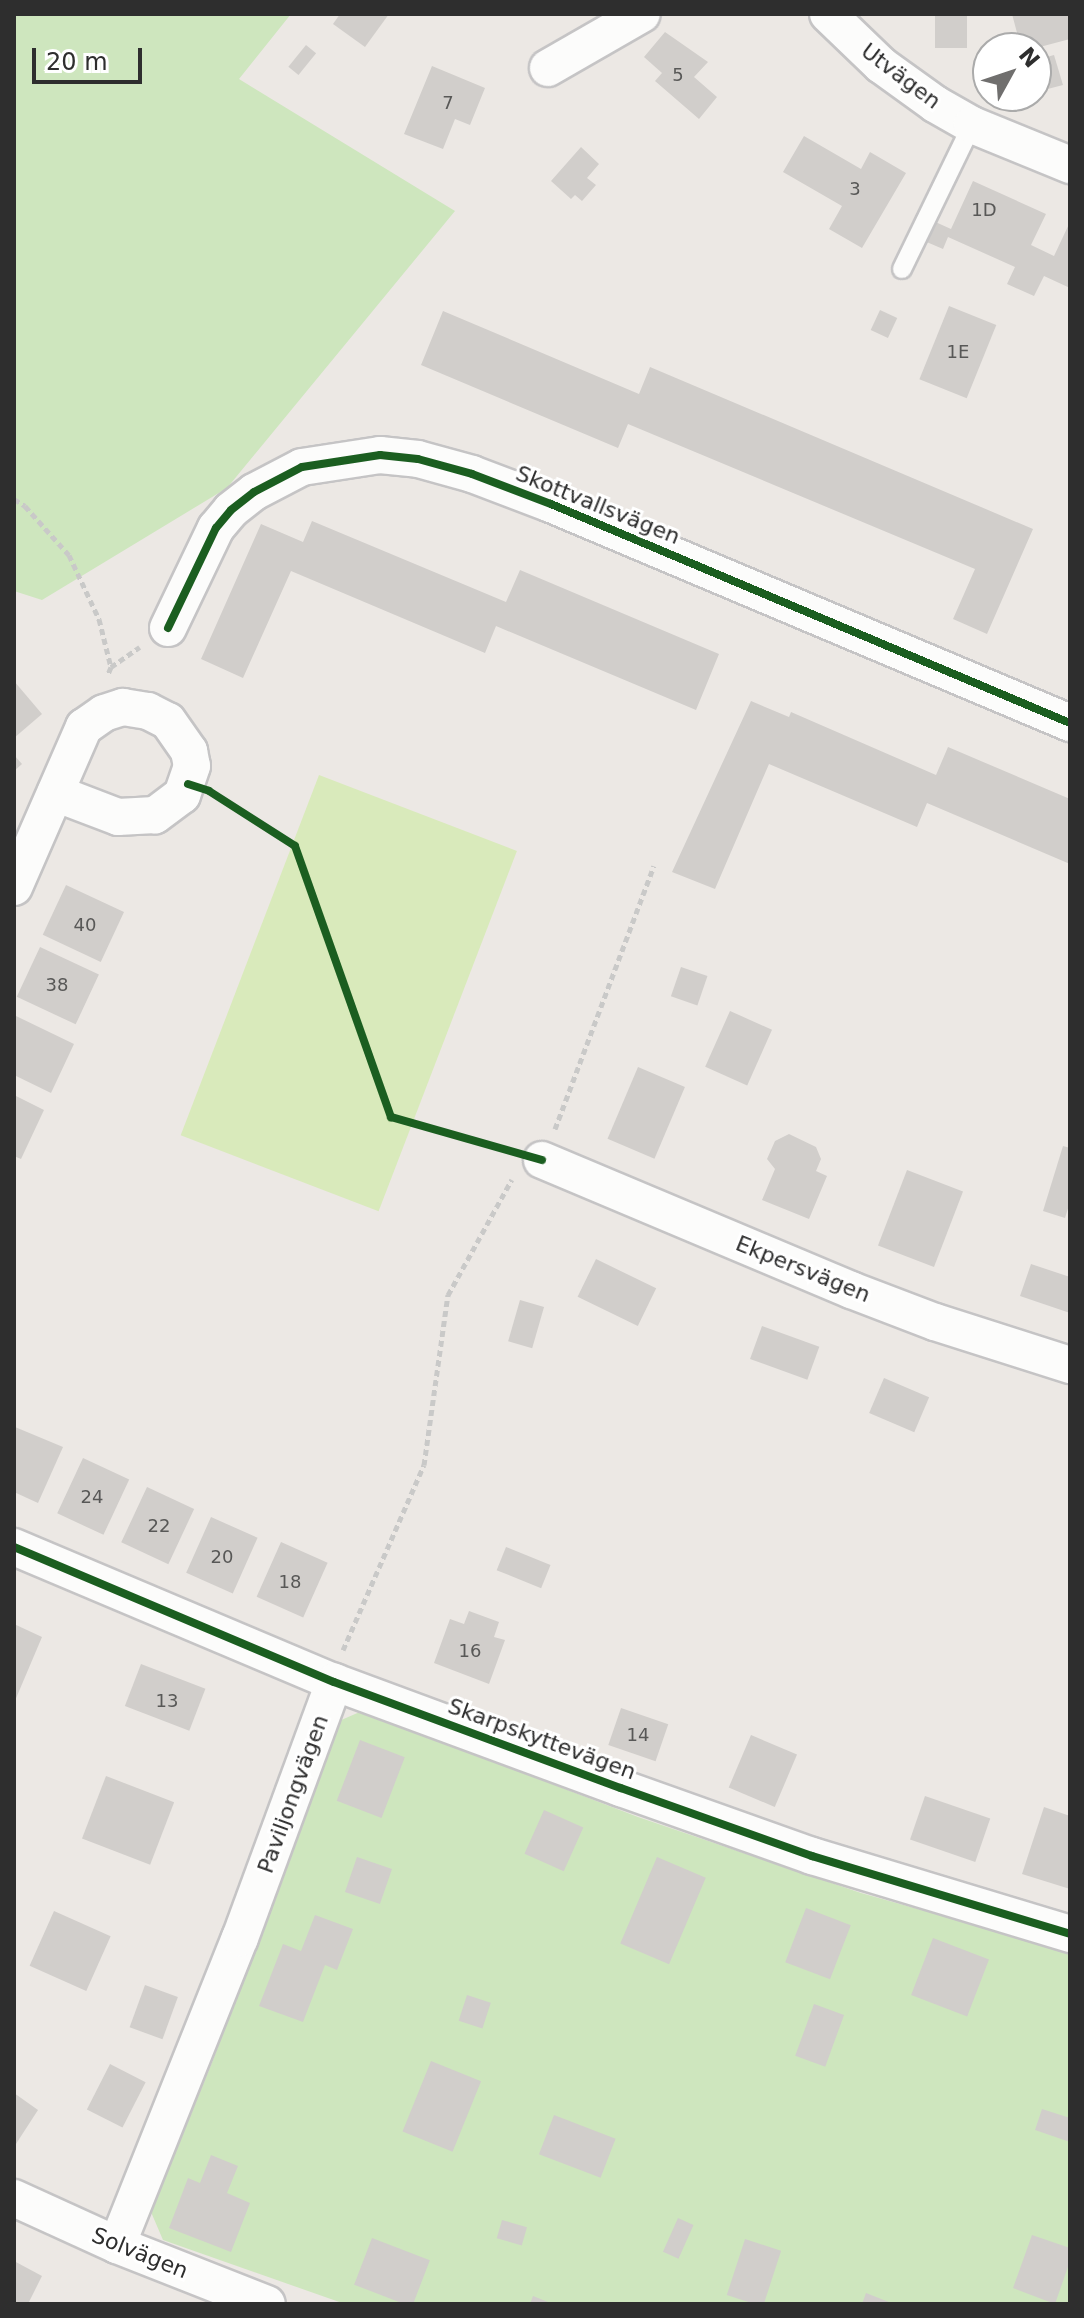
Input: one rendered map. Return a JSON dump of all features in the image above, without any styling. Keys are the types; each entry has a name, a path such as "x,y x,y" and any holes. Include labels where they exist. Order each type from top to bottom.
{"street":[{"path":"548,68 642,14"},
{"name":"Utvägen","path":"828,14 881,65 935,104 972,125 1070,165"},
{"name":"Skottvallsvägen","path":"168,628 216,528 231,510 254,492 302,467 370,455 405,457 472,474 551,504 1070,723"},
{"path":"14,887 55,793 84,727 104,713 123,707 148,711 168,721 189,751 192,766 188,784 170,807 155,815 118,817 55,793"},
{"name":"Ekpersvägen","path":"542,1160 851,1290 935,1322 1070,1365"},
{"name":"Skarpskyttevägen","path":"14,1547 334,1682 812,1856 1070,1934"},
{"name":"Paviljongvägen","path":"117,2245 240,1938 334,1682"},
{"name":"Solvägen","path":"14,2198 117,2245 267,2304"}],"lane":[{"path":"902,269 972,125"}],"path":[{"path":"14,499 25,506 69,555 99,619 111,667 84,727"},
{"path":"349,1637 424,1465 448,1295 509,1181 542,1160 654,866"}],"green space":[{"path":"14,14 291,14 239,79 455,211 227,488 42,600 14,591"},
{"path":"319,775 517,851 379,1211 181,1135"},
{"path":"362,1711 638,1817 861,1893 1070,1952 1070,2304 345,2304 163,2240 151,2212 213,2060 339,1721"}],"building":[{"path":"340,14 389,14 365,47 333,24"},
{"path":"935,14 967,14 967,48 935,48"},
{"path":"1012,14 1070,14 1070,39 1052,44 1052,32 1017,32"},
{"path":"665,32 708,62 694,77 717,97 699,119 655,81 662,73 644,57"},
{"path":"306,45 316,53 298,75 288,67"},
{"path":"1052,56 1063,85 1052,88"},
{"path":"432,66 485,88 470,125 455,119 443,149 404,134"},
{"path":"804,136 861,169 870,152 906,173 862,248 829,229 842,206 783,172"},
{"path":"581,147 599,164 587,178 596,185 582,201 575,195 571,199 551,181"},
{"path":"973,181 1046,214 1031,245 1054,256 1070,222 1070,288 1044,276 1034,296 1007,284 1015,267 948,237 943,249 922,240 931,220 951,229"},
{"path":"949,306 996,325 967,398 919,379"},
{"path":"880,310 897,318 888,338 871,330"},
{"path":"443,311 639,394 650,367 1033,529 987,634 953,619 975,569 628,424 618,448 421,365"},
{"path":"312,521 506,602 520,570 719,654 696,710 496,626 485,653 291,571 243,678 201,659 261,524 303,542"},
{"path":"14,681 42,714 14,738"},
{"path":"751,701 789,717 791,712 936,775 948,747 1070,799 1070,864 927,803 917,827 769,764 715,889 672,872"},
{"path":"14,755 22,764 14,771"},
{"path":"66,885 124,912 101,962 43,935"},
{"path":"40,947 99,974 76,1024 17,997"},
{"path":"681,967 707,976 697,1005 671,996"},
{"path":"730,1011 772,1030 747,1085 705,1067"},
{"path":"16,1016 74,1044 51,1093 14,1075"},
{"path":"638,1067 685,1087 654,1159 608,1139"},
{"path":"14,1095 44,1110 21,1159 14,1156"},
{"path":"789,1134 816,1147 821,1159 816,1171 827,1176 809,1219 762,1200 775,1169 767,1159 775,1141"},
{"path":"1063,1146 1070,1148 1070,1202 1065,1218 1043,1211"},
{"path":"907,1170 963,1192 934,1267 878,1246"},
{"path":"596,1259 656,1288 638,1326 578,1297"},
{"path":"1031,1264 1070,1277 1070,1313 1020,1296"},
{"path":"520,1300 544,1307 532,1348 508,1341"},
{"path":"762,1326 819,1347 807,1380 750,1359"},
{"path":"884,1378 929,1397 914,1432 869,1413"},
{"path":"15,1427 63,1447 38,1503 14,1492"},
{"path":"83,1458 129,1480 103,1535 57,1513"},
{"path":"147,1487 194,1509 168,1564 121,1542"},
{"path":"211,1517 258,1538 233,1593 186,1573"},
{"path":"281,1542 328,1563 303,1618 257,1597"},
{"path":"506,1547 551,1565 541,1588 497,1570"},
{"path":"469,1611 499,1622 494,1637 505,1640 489,1684 434,1663 450,1619 464,1624"},
{"path":"14,1624 42,1637 14,1703"},
{"path":"141,1664 205,1689 189,1731 125,1706"},
{"path":"621,1708 668,1724 656,1761 608,1745"},
{"path":"751,1735 797,1755 775,1807 729,1787"},
{"path":"360,1740 405,1757 382,1818 337,1801"},
{"path":"106,1776 174,1802 150,1865 82,1839"},
{"path":"925,1796 990,1818 975,1862 910,1839"},
{"path":"1044,1807 1070,1816 1070,1889 1022,1874"},
{"path":"544,1810 583,1827 564,1871 524,1854"},
{"path":"357,1857 392,1869 380,1904 345,1892"},
{"path":"657,1857 706,1878 669,1964 620,1944"},
{"path":"806,1908 851,1925 830,1979 785,1962"},
{"path":"54,1911 111,1936 86,1991 30,1966"},
{"path":"315,1915 353,1929 337,1970 325,1965 303,2022 259,2006 283,1944 301,1951"},
{"path":"933,1938 989,1960 967,2016 911,1995"},
{"path":"145,1985 178,1997 162,2039 130,2027"},
{"path":"467,1995 491,2003 482,2028 459,2021"},
{"path":"814,2004 844,2015 825,2067 795,2056"},
{"path":"431,2061 481,2081 453,2152 403,2131"},
{"path":"110,2064 146,2082 122,2128 87,2109"},
{"path":"14,2093 38,2110 14,2147"},
{"path":"1042,2109 1070,2118 1070,2142 1035,2130"},
{"path":"554,2115 616,2139 601,2178 539,2154"},
{"path":"211,2155 238,2166 227,2193 250,2203 231,2252 169,2228 188,2178 200,2183"},
{"path":"678,2218 694,2225 678,2259 663,2252"},
{"path":"502,2220 527,2227 522,2245 497,2238"},
{"path":"1032,2235 1070,2248 1070,2261 1055,2304 1013,2288"},
{"path":"372,2238 430,2260 413,2304 404,2304 354,2285"},
{"path":"745,2239 781,2251 764,2304 727,2295"},
{"path":"14,2261 42,2276 28,2304 14,2304"},
{"path":"866,2293 894,2304 862,2304"},
{"path":"533,2296 553,2304 530,2304"}],"cycle path":[{"path":"168,628 216,528 231,510 254,492 302,467 380,455 418,459 472,474 551,504 1070,723"},
{"path":"188,784 209,791 295,846 391,1117 542,1160"},
{"path":"14,1547 334,1682 621,1788 812,1856 1070,1934"}]}
